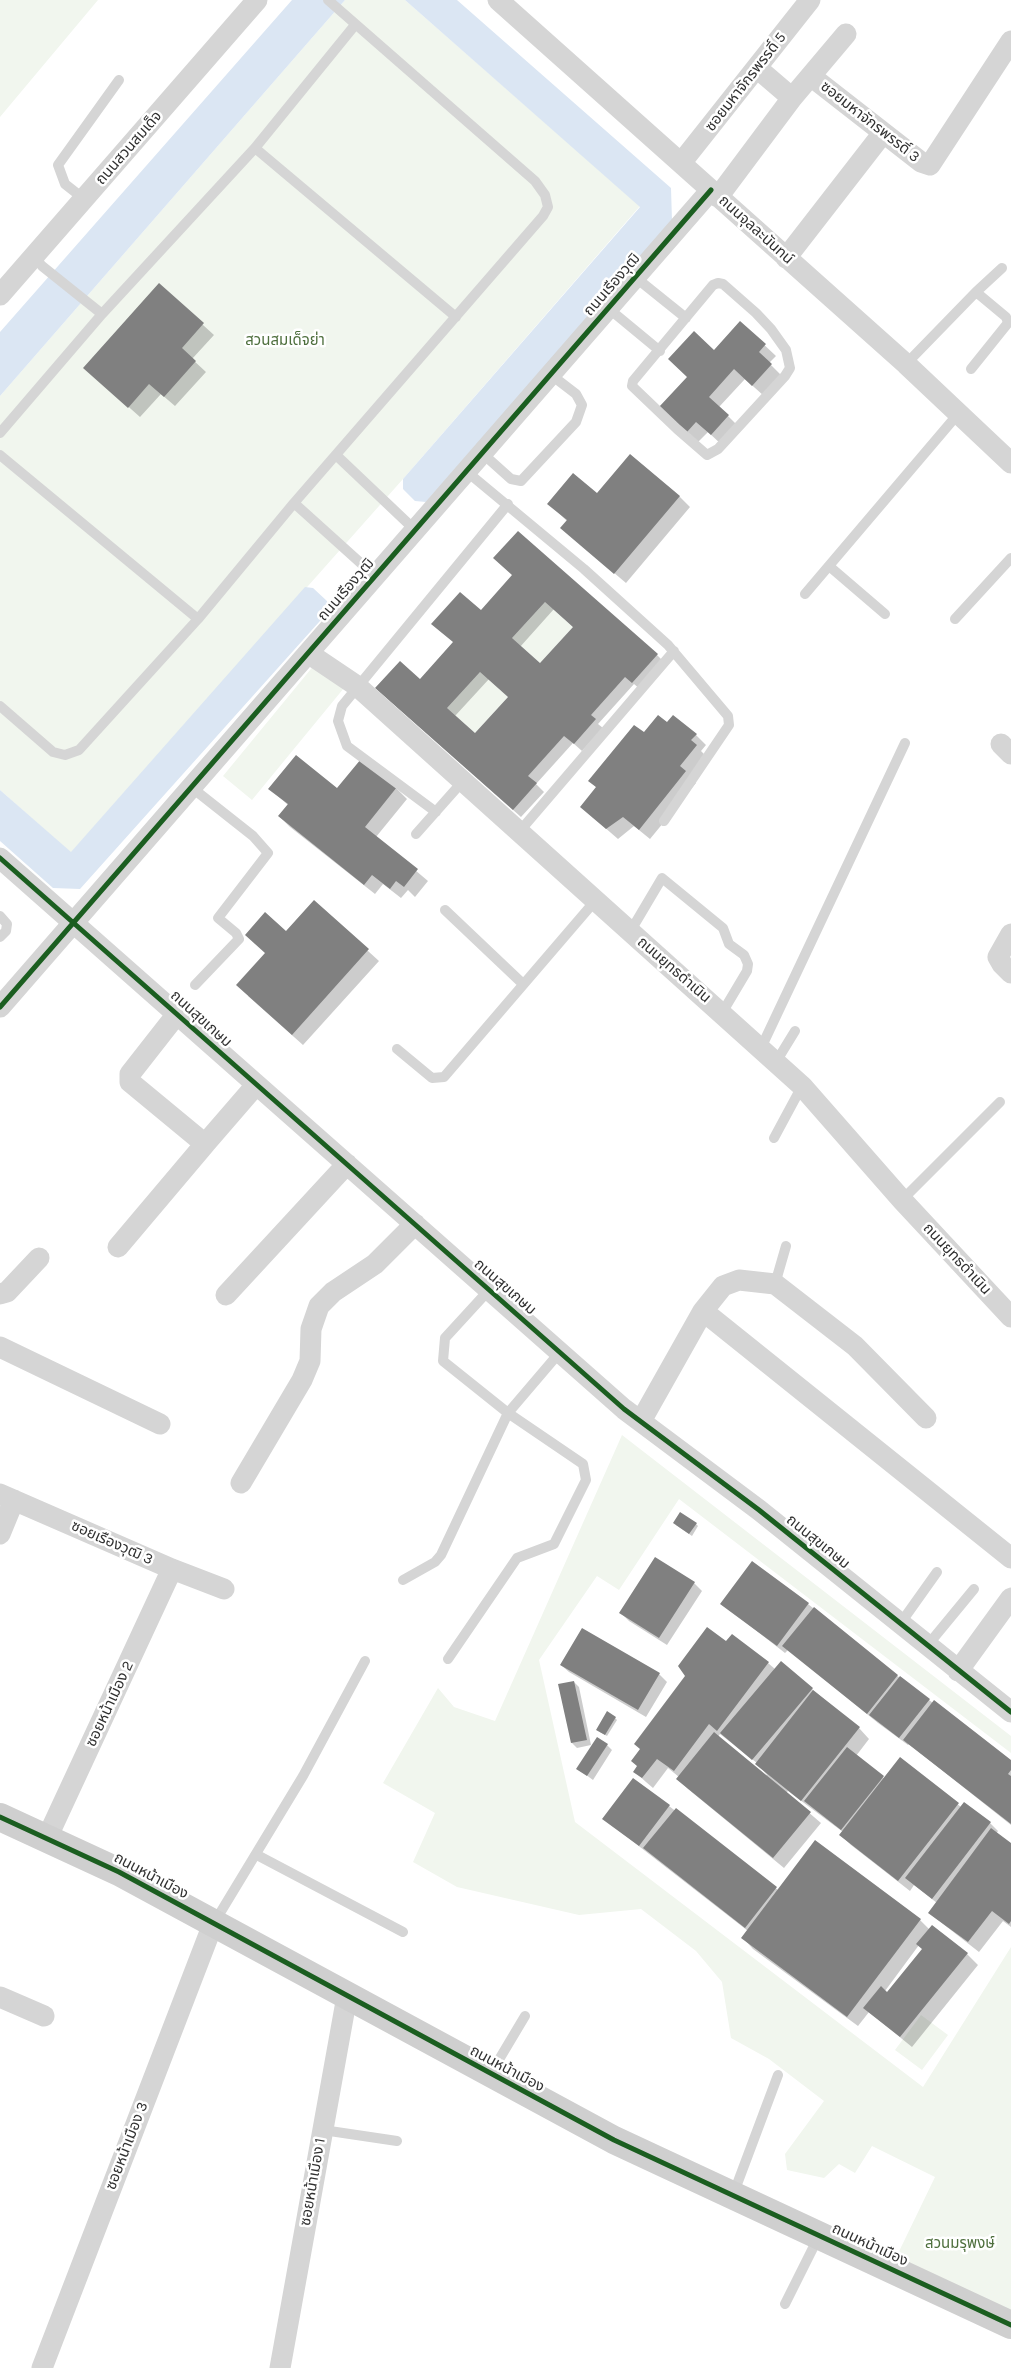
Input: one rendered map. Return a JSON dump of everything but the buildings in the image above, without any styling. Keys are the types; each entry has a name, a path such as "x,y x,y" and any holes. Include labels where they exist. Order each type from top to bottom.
{"street":[{"name":"ถนนสวนสมเด็จ","path":"0,295 38,261 84,199 257,0"},
{"name":"ซอยมหาจักรพรรดิ์ 5","path":"681,163 810,0"},
{"name":"ถนนจุลละนันทน์","path":"504,2 786,258 906,364 1011,463"},
{"name":"ถนนเรืองวุฒิ","path":"0,1007 635,277 715,193 846,34"},
{"name":"ซอยมหาจักรพรรดิ์ 3","path":"812,77 922,162 931,164 1011,41"},
{"path":"757,68 792,98"},
{"path":"786,258 883,133"},
{"name":"ถนนยุทธดำเนิน","path":"308,653 357,686 802,1086 902,1200 1011,1317"},
{"name":"ถนนสุขเกษม","path":"0,858 489,1290 641,1421 759,1510 1011,1712"},
{"path":"1011,934 998,956 1002,964 1011,972"},
{"path":"177,1014 128,1078 130,1082 204,1144"},
{"path":"118,1247 256,1085"},
{"path":"226,1295 347,1164"},
{"path":"241,1483 302,1380 310,1361 311,1329 320,1306 333,1292 375,1264 415,1224"},
{"path":"0,1294 7,1292 40,1258"},
{"path":"641,1421 703,1311 723,1286 739,1280 775,1284 855,1346 926,1418"},
{"path":"703,1311 1011,1558"},
{"path":"0,1347 160,1424"},
{"path":"0,1534 7,1497"},
{"name":"ซอยเรืองวุฒิ 3","path":"7,1497 172,1569 224,1589"},
{"name":"ซอยหน้าเมือง 2","path":"47,1838 172,1569"},
{"path":"958,1671 1011,1598"},
{"name":"ถนนหน้าเมือง","path":"0,1817 119,1872 614,2140 1011,2325"},
{"name":"ซอยหน้าเมือง 3","path":"42,2368 213,1924"},
{"name":"ซอยหน้าเมือง 1","path":"280,2368 347,1996"},
{"path":"0,1997 44,2016"}],"lane":[{"path":"0,706 46,748 64,755 79,750 198,619 294,503 543,216 548,207 545,195 535,181 328,0"},
{"path":"0,433 102,314 256,148 355,25"},
{"path":"84,199 65,184 58,166 119,80"},
{"path":"256,148 456,317"},
{"path":"38,261 88,305 102,314"},
{"path":"906,364 1002,268"},
{"path":"635,277 686,318"},
{"path":"721,283 761,318 786,350 790,368 786,376 712,453 704,454 633,389 632,381 660,350 713,285 721,283"},
{"path":"971,369 1008,323 1006,317 976,292"},
{"path":"608,308 660,350"},
{"path":"482,453 511,479 521,481 576,422 582,405 576,394 550,374"},
{"path":"805,594 958,414"},
{"path":"0,455 198,619"},
{"path":"336,455 415,530"},
{"path":"466,471 508,504 674,651 728,716 729,725 664,821"},
{"path":"294,503 376,576"},
{"path":"436,812 347,746 338,721 342,706 357,686 508,504"},
{"path":"955,619 1011,558"},
{"path":"829,566 886,614"},
{"path":"519,832 674,651"},
{"path":"769,1055 905,744"},
{"path":"416,834 463,781"},
{"path":"191,787 253,836 268,853 218,918 236,933 239,939 195,986"},
{"path":"630,932 662,878 723,928 729,944 744,955 748,964 747,971 722,1013"},
{"path":"397,1049 432,1078 444,1077 595,901"},
{"path":"444,910 523,984"},
{"path":"0,916 7,924 6,931 0,937"},
{"path":"769,1055 794,1031"},
{"path":"774,1138 802,1086"},
{"path":"902,1200 1000,1102"},
{"path":"775,1284 786,1246"},
{"path":"448,1659 517,1558 554,1544 586,1480 583,1464 508,1413 443,1361 445,1338 489,1290"},
{"path":"403,1580 435,1562 441,1555 508,1413 560,1352"},
{"path":"900,1624 937,1572"},
{"path":"927,1646 974,1590"},
{"path":"213,1924 303,1776 365,1662"},
{"path":"256,1855 403,1932"},
{"path":"491,2074 525,2016"},
{"path":"733,2196 778,2075"},
{"path":"323,2130 397,2141"},
{"path":"785,2304 819,2235"}],"green space":[{"path":"0,0 98,0 0,117"},
{"name":"สวนสมเด็จย่า","path":"345,0 405,0 640,206 403,479 71,853 0,790 0,396"},
{"path":"545,602 573,627 540,663 512,638"},
{"path":"315,664 344,688 252,800 223,776"},
{"path":"480,672 508,697 475,733 447,708"},
{"name":"สวนมรุพงษ์","path":"622,1435 1011,1736 1011,1753 679,1499 619,1590 597,1576 539,1660 575,1822 923,2087 1011,1947 1011,2325 891,2268 935,2177 872,2146 855,2173 839,2164 824,2178 787,2170 785,2154 824,2101 769,2059 731,2038 722,1982 696,1951 641,1909 579,1915 457,1887 413,1862 435,1813 383,1783 438,1688 454,1707 495,1721"},
{"path":"921,2015 948,2035 922,2070 895,2050"}],"shaded area":[{"path":"292,0 345,0 0,396 0,332"},
{"path":"405,0 457,0 671,188 672,221 426,502 415,501 403,489 403,479 640,207"},
{"path":"305,587 313,588 327,601 328,612 80,889 53,888 0,841 0,790 71,852"}],"cycle path":[{"path":"0,1007 711,190"},
{"path":"0,858 624,1409 759,1510 1011,1712"},
{"path":"0,1817 119,1872 614,2140 1011,2325"}]}
